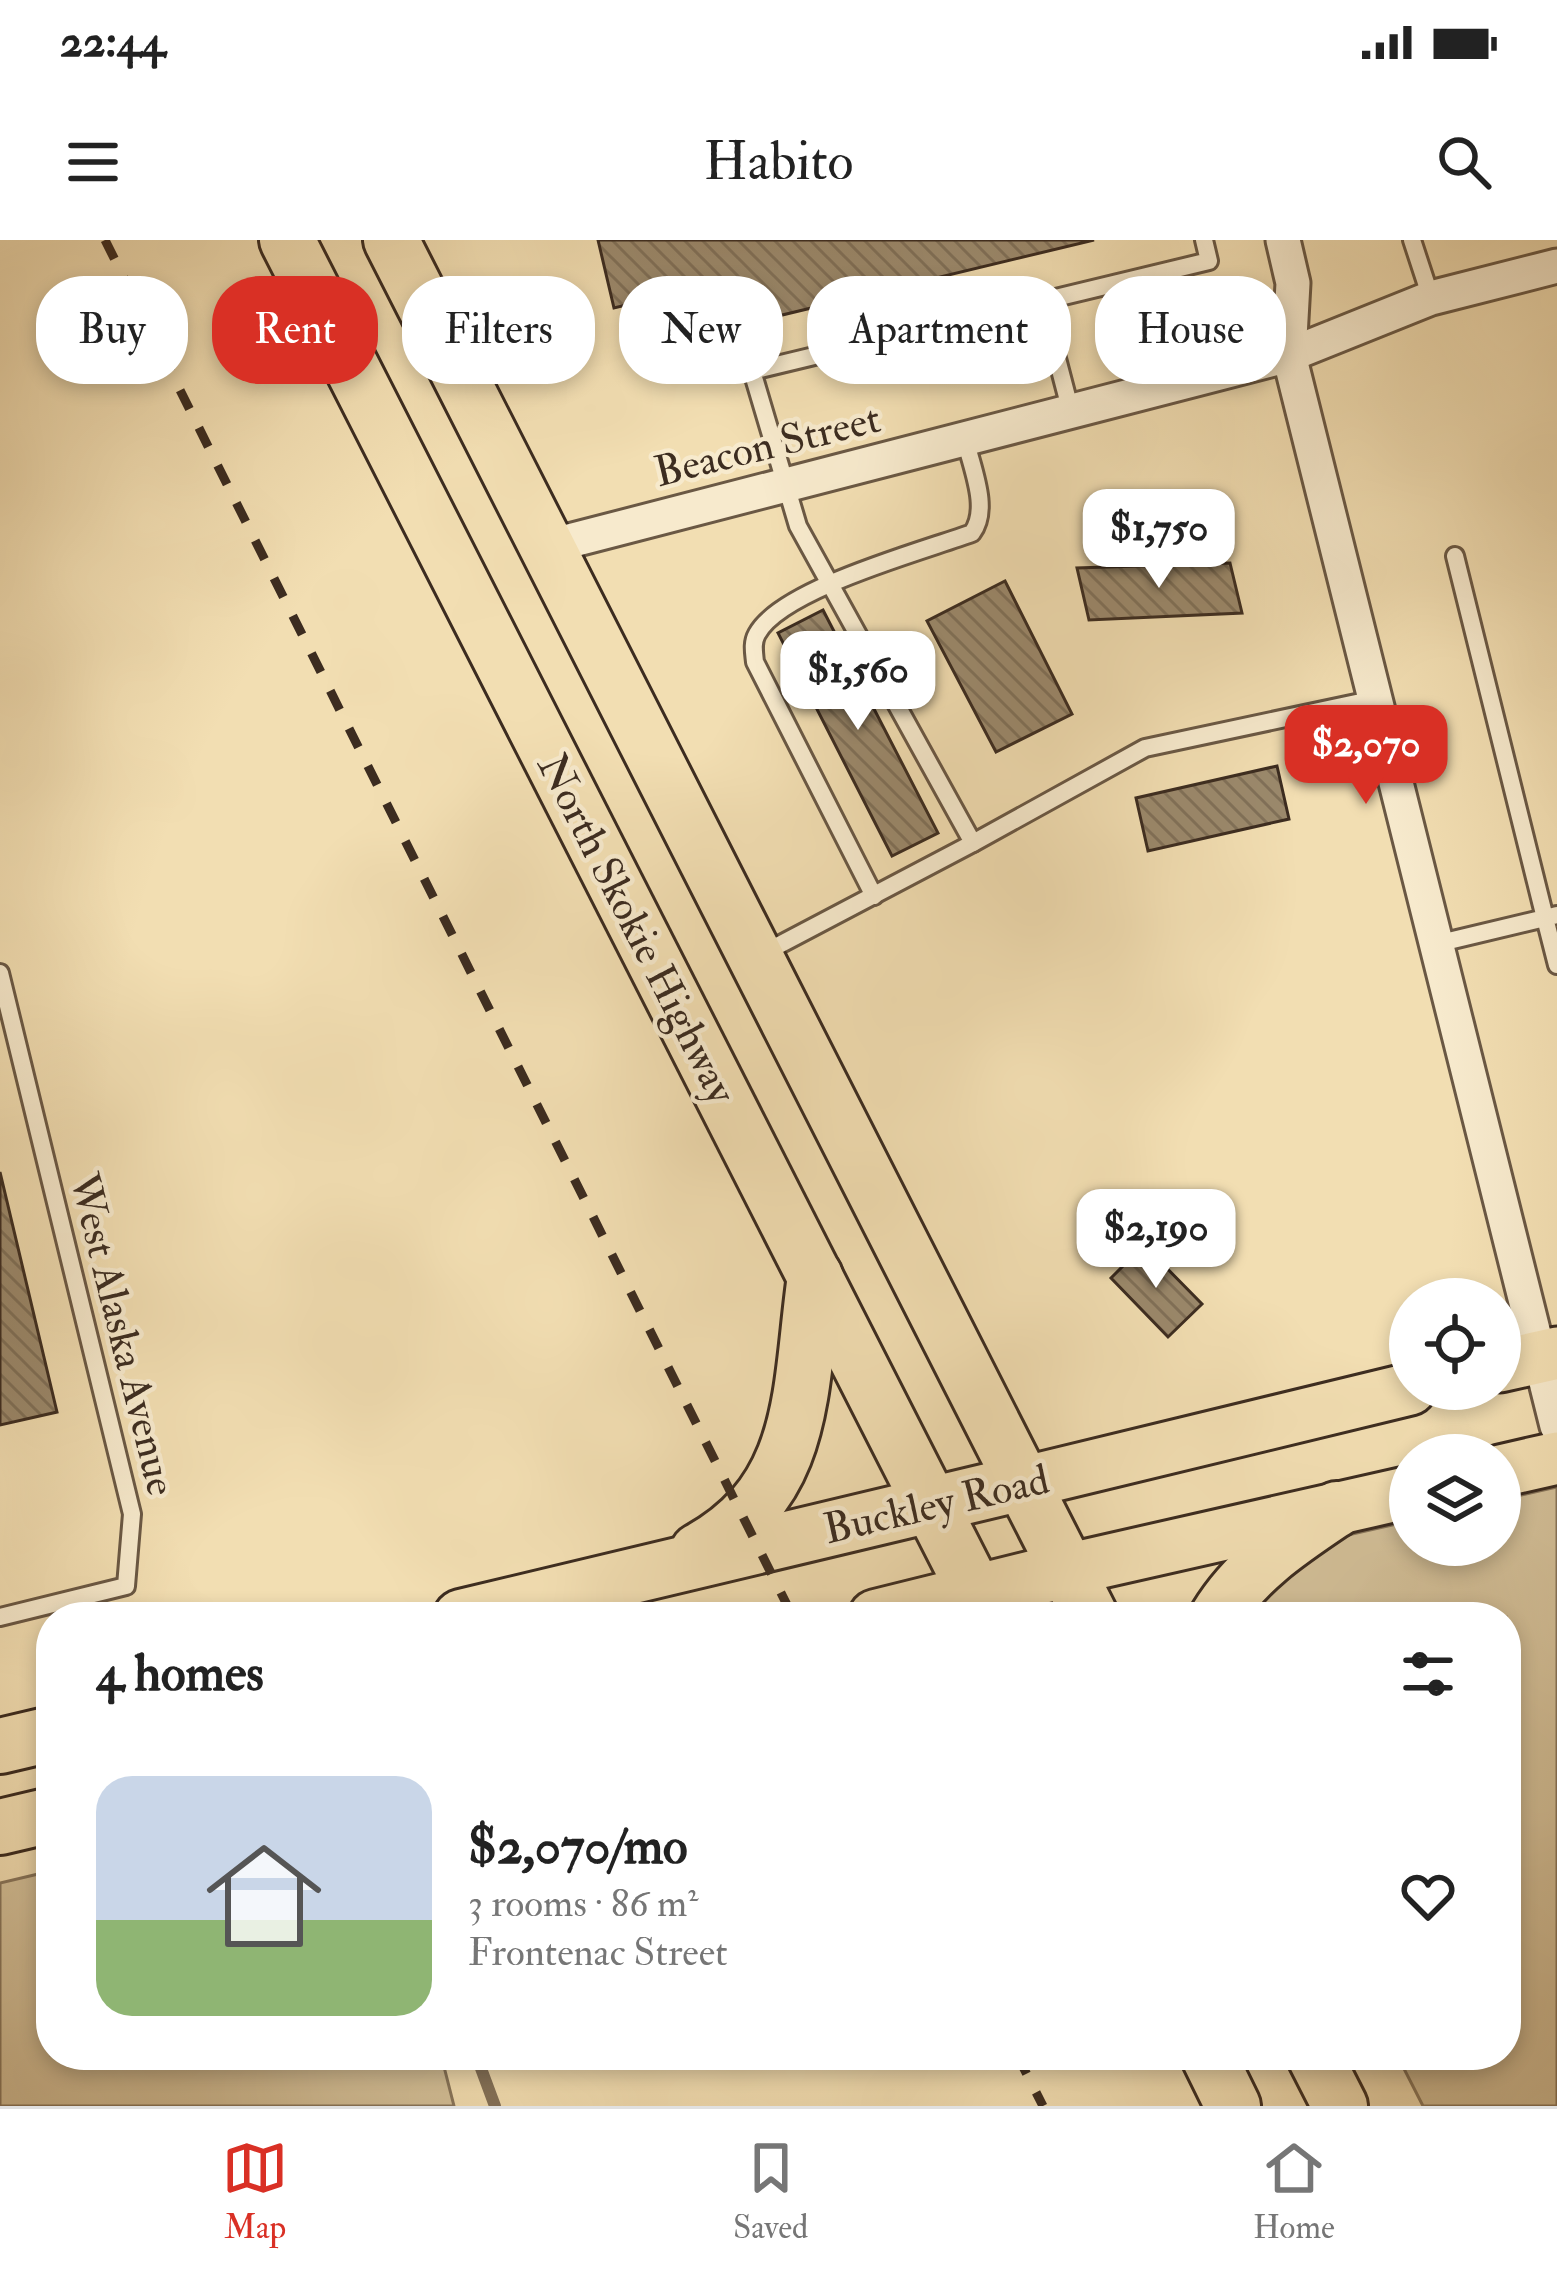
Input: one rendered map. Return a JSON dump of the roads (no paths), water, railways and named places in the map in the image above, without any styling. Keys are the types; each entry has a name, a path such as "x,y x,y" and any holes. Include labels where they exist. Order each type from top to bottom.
{"highway":[{"name":"North Skokie Highway","path":"287,240 980,1602"},
{"path":"391,240 1082,1602"},
{"path":"680,1561 745,1522 784,1467 799,1415 814,1276"},
{"name":"Buckley Road","path":"520,1602 1022,1483"},
{"path":"1226,1602 1275,1551 1337,1509"},
{"path":"988,1602 1066,1570"},
{"path":"0,1746 36,1738"},
{"path":"0,1827 36,1819"},
{"path":"1215,2070 1233,2106"},
{"path":"1322,2070 1340,2106"}],"main road":[{"name":"Buckley Road","path":"1022,1483 1389,1394"},
{"path":"1521,1466 1557,1457"},
{"path":"1066,1570 1389,1497"}],"street":[{"path":"1283,240 1293,284 1289,356 1436,944 1532,1359 1557,1426"},
{"name":"Beacon Street","path":"546,547 1289,356 1431,298 1557,266"}],"lane":[{"path":"1071,295 1210,261 1204,240"},
{"path":"1412,240 1431,298"},
{"path":"807,358 752,371 798,526 973,843"},
{"path":"1064,384 1071,412"},
{"path":"874,896 755,662 753,645 758,631 777,613 832,582 972,533 980,522 980,504 966,442"},
{"path":"1455,556 1551,916 1557,964"},
{"path":"756,958 1145,748 1375,699"},
{"path":"1436,944 1551,916"},
{"name":"West Alaska Avenue","path":"0,973 132,1514 133,1548 126,1586 61,1602"},
{"name":"West Alaska Avenue","path":"0,1617 36,1608"}],"waterway":[{"path":"482,2070 495,2106"}],"railway":[{"path":"105,240 786,1602"},
{"path":"1025,2070 1043,2106"}]}
